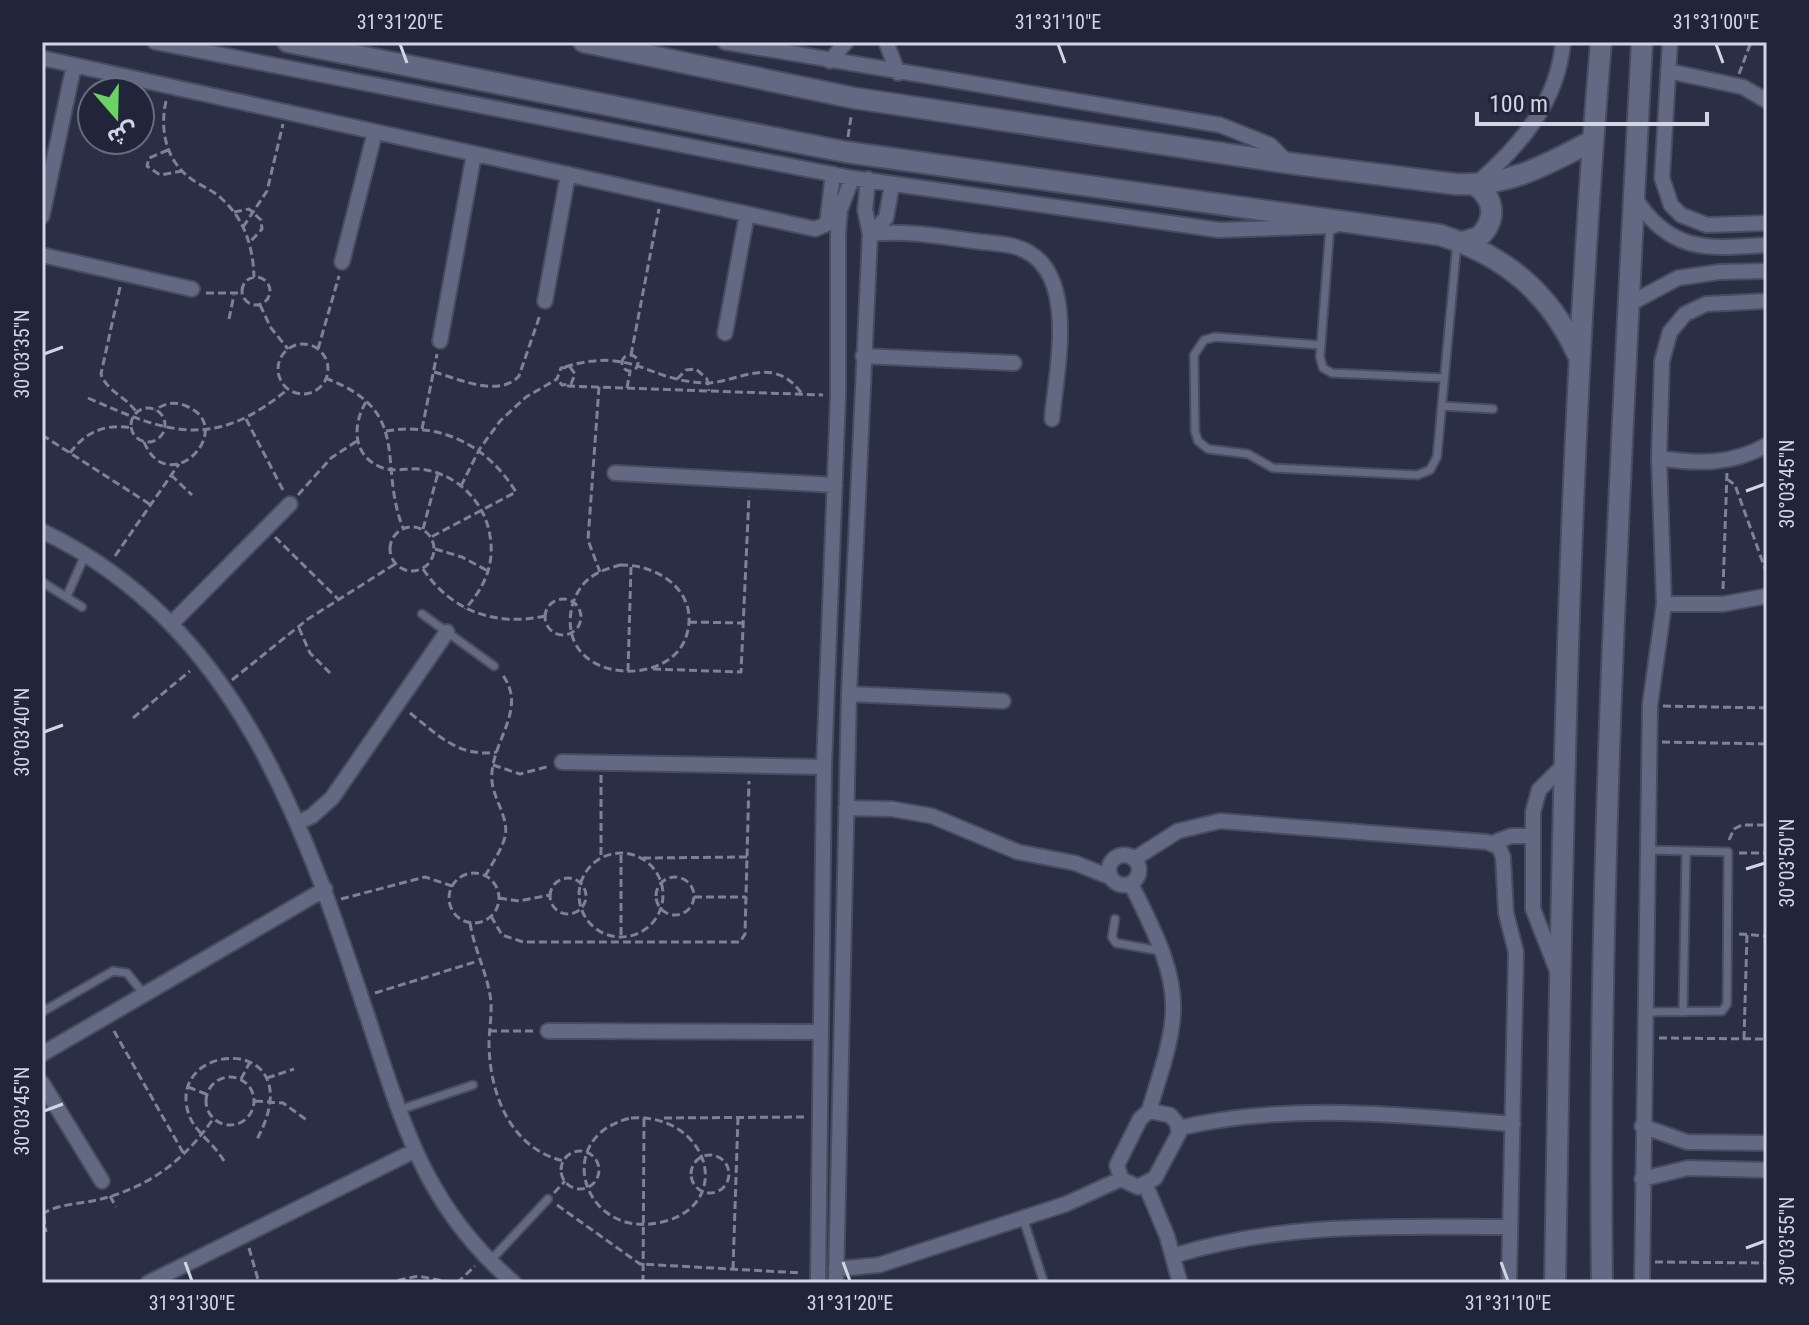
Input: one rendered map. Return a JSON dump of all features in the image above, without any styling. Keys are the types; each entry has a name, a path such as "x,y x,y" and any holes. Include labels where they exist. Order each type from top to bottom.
{"main road":[{"path":"584,42 854,98 1288,163 1475,185 1516,178 1592,141"},
{"path":"1555,1283 1563,766 1577,353 1601,42"},
{"path":"1602,1283 1600,1163 1612,681 1642,42"},
{"path":"292,43 671,121 846,152 1367,224 1460,241 1505,263 1540,294 1567,332 1577,353"},
{"path":"668,142 671,121"},
{"path":"1460,241 1479,237 1492,216 1490,201 1475,185"}],"street":[{"path":"155,42 852,178 1219,230 1367,224"},
{"path":"725,42 1220,125 1270,145 1288,163"},
{"path":"830,61 846,42"},
{"path":"886,42 898,73"},
{"path":"1475,185 1504,161 1547,101 1561,67 1563,42"},
{"path":"1670,42 1662,178 1671,205 1693,222 1707,225 1767,223"},
{"path":"42,58 747,214 823,228 827,224 833,174"},
{"path":"42,216 74,65"},
{"path":"1668,71 1735,85 1767,101"},
{"path":"342,262 375,132"},
{"path":"440,341 474,154"},
{"path":"545,301 568,174"},
{"path":"818,1279 824,767 838,396 839,222 852,178"},
{"path":"868,179 865,216 870,234 849,694 836,1276 879,1265 1085,1197 1121,1179"},
{"path":"870,234 886,218 892,184"},
{"path":"1634,197 1648,219 1668,235 1692,246 1767,245"},
{"path":"725,333 747,214"},
{"path":"870,234 909,232 1016,247 1040,262 1053,279 1059,300 1052,419"},
{"path":"1749,246 1751,272"},
{"path":"42,255 192,289"},
{"path":"1631,303 1678,278 1767,271"},
{"path":"1642,1283 1650,705 1664,604 1659,458 1662,361 1670,332 1685,314 1706,304 1767,301"},
{"path":"863,356 1014,363"},
{"path":"1659,458 1693,464 1728,461 1767,445"},
{"path":"615,473 835,485"},
{"path":"172,623 290,504"},
{"path":"42,531 108,566 172,623 223,689 273,768 299,822 327,896 414,1151 456,1224 487,1259 514,1283"},
{"path":"1664,604 1723,604 1767,596"},
{"path":"299,822 312,816 332,798 447,632"},
{"path":"849,694 1003,701"},
{"path":"562,762 824,767"},
{"path":"1560,977 1533,909 1532,836 1535,798 1544,782 1563,766"},
{"path":"846,808 892,809 924,814 1018,852 1075,863 1110,877 1119,885 1131,884"},
{"path":"1075,863 1117,857 1134,859 1178,831 1220,821 1493,843 1511,836 1532,836"},
{"path":"1493,843 1503,857 1504,903 1516,952 1509,1283"},
{"path":"1110,877 1109,866 1117,857"},
{"path":"1503,857 1532,858"},
{"path":"1131,884 1139,869 1134,859"},
{"path":"1131,884 1170,977 1173,1011 1149,1111 1140,1119 1118,1160 1121,1179 1132,1186 1146,1186 1155,1178 1166,1154 1177,1140 1179,1128 1170,1115 1149,1111"},
{"path":"42,1054 144,994 327,896"},
{"path":"548,1031 821,1032"},
{"path":"42,1083 102,1181"},
{"path":"1179,1128 1230,1118 1318,1112 1379,1113 1513,1124"},
{"path":"1642,1126 1687,1142 1767,1143"},
{"path":"157,1281 414,1151"},
{"path":"1642,1179 1688,1168 1767,1170"},
{"path":"1146,1186 1180,1283"},
{"path":"1173,1256 1232,1239 1310,1228 1510,1227"}],"lane":[{"path":"1330,227 1320,363 1332,373 1444,378"},
{"path":"1320,345 1215,337 1204,340 1194,355 1195,431 1198,441 1208,449 1248,454 1273,468 1417,475 1435,464 1460,241"},
{"path":"1442,406 1493,409"},
{"path":"67,596 86,552"},
{"path":"42,582 82,607"},
{"path":"422,614 494,666"},
{"path":"1644,1012 1722,1011 1726,1008 1728,852 1647,850"},
{"path":"1683,1012 1686,851"},
{"path":"1115,919 1112,937 1116,943 1161,951"},
{"path":"42,1012 113,971 127,973 144,994"},
{"path":"399,1110 473,1085"},
{"path":"487,1259 548,1199"},
{"path":"1023,1218 1044,1283"}],"path":[{"path":"1735,85 1751,42"},
{"path":"170,86 163,127 168,150 182,171 209,189 234,212 250,242 254,277"},
{"path":"846,152 854,98"},
{"path":"243,227 256,212 267,191 286,112"},
{"path":"168,150 149,158 147,166 160,175 182,171"},
{"path":"638,364 631,355 661,195"},
{"path":"234,212 241,209 256,212"},
{"path":"250,242 262,229 256,212"},
{"path":"88,398 165,430 204,429 245,417 288,389 306,393 318,388 325,378 327,366 318,349 342,262"},
{"path":"123,274 101,374 105,385 125,398 137,413"},
{"path":"254,277 264,280 269,288 268,298 260,304 246,301 242,293 246,281 254,277"},
{"path":"192,289 242,293"},
{"path":"229,319 234,294"},
{"path":"434,372 494,387 513,383 519,376 545,301"},
{"path":"260,304 271,328 288,349"},
{"path":"422,429 440,341"},
{"path":"288,389 278,372 280,359 288,349 300,344 318,349"},
{"path":"622,360 631,355"},
{"path":"461,486 479,450 512,409 557,379 558,371 565,367 595,360 622,360 677,379 707,383 766,372 787,378 802,394"},
{"path":"622,360 623,368 630,371"},
{"path":"627,388 630,371 638,364"},
{"path":"565,367 575,374 574,382 567,386"},
{"path":"677,379 686,370 696,369 709,391"},
{"path":"325,378 343,385 366,402 386,431 393,471 393,494 403,528"},
{"path":"557,379 567,386 838,396"},
{"path":"599,387 588,540 600,572"},
{"path":"366,402 355,427 357,441 370,461 393,471 425,469 438,473 461,486 482,510 492,544 488,571 477,595 465,609"},
{"path":"108,566 179,464 192,458 201,448 204,429 199,416 189,407 168,404 155,410"},
{"path":"144,442 157,440 165,430 165,420 155,410 146,408 133,418 132,428 136,437 155,457 179,464"},
{"path":"245,417 290,504 331,458 357,441"},
{"path":"70,453 89,433 104,427 132,428"},
{"path":"386,431 422,429 455,437 479,450 497,465 516,492 431,537"},
{"path":"42,435 151,505"},
{"path":"1723,604 1728,461"},
{"path":"423,529 438,473"},
{"path":"171,475 192,495"},
{"path":"1727,479 1735,485 1767,574"},
{"path":"647,669 673,659 686,639 689,622 687,605 676,585 654,570 631,565 600,572 585,582 573,602 571,633 583,655 605,667 628,671 647,669 738,674 741,668 750,480"},
{"path":"266,528 338,599"},
{"path":"403,528 423,529 431,537 435,549 431,561 423,569 405,571 395,564 389,547 394,536 403,528"},
{"path":"435,549 488,571"},
{"path":"223,689 298,627 395,564"},
{"path":"628,671 631,565"},
{"path":"423,569 441,592 465,609 512,621 545,616"},
{"path":"545,616 554,601 573,602"},
{"path":"571,633 581,618 573,602"},
{"path":"545,616 553,632 571,633"},
{"path":"689,622 743,623"},
{"path":"298,627 310,653 330,673"},
{"path":"133,718 202,661"},
{"path":"485,876 498,853 506,828 492,786 493,765 513,704 511,690 494,666"},
{"path":"398,703 454,747 468,753 497,752"},
{"path":"1650,705 1767,708"},
{"path":"1650,742 1767,744"},
{"path":"493,765 520,774 533,773 562,762"},
{"path":"600,763 601,859"},
{"path":"491,916 502,935 512,940 740,942 744,937 749,765"},
{"path":"1767,825 1742,825 1734,829 1728,852 1767,853"},
{"path":"641,858 662,881 662,910 648,927 621,936 601,931 586,919 580,909 580,882 601,859 621,854 641,858 747,857"},
{"path":"621,854 621,942"},
{"path":"466,875 485,876 495,885 499,898 491,916 470,923 458,917 451,906 452,886 466,875"},
{"path":"327,896 425,877 452,886"},
{"path":"570,877 580,882 586,896 580,909 571,914 560,912 552,905 550,895 558,880 570,877"},
{"path":"672,877 683,878 692,886 694,897 689,908 679,914 662,910 656,895 662,881 672,877"},
{"path":"499,898 519,901 550,895"},
{"path":"694,897 746,897"},
{"path":"470,923 490,998 489,1031 494,1078 510,1126 527,1145 564,1161"},
{"path":"1727,933 1767,936"},
{"path":"1744,1039 1747,934"},
{"path":"361,997 478,961"},
{"path":"105,1016 185,1156"},
{"path":"489,1031 548,1031"},
{"path":"1644,1038 1767,1039"},
{"path":"224,1161 188,1113 188,1087 196,1072 209,1061 234,1057 250,1062 267,1078 273,1100 256,1141"},
{"path":"241,1079 250,1062"},
{"path":"267,1078 294,1069"},
{"path":"230,1076 241,1079 251,1089 255,1101 251,1114 240,1123 226,1125 213,1119 206,1108 206,1094 218,1079 230,1076"},
{"path":"188,1087 206,1094"},
{"path":"255,1101 273,1100 292,1107 308,1121"},
{"path":"653,1118 684,1130 702,1157 704,1179 701,1191 680,1216 643,1224 621,1221 600,1210 587,1187 584,1170 594,1139 611,1125 644,1117 820,1116"},
{"path":"643,1283 644,1117"},
{"path":"733,1269 738,1117"},
{"path":"44,1213 128,1190 165,1172 185,1156 213,1119"},
{"path":"577,1151 587,1153 596,1159 599,1170 596,1181 587,1187 573,1187 565,1181 562,1171 564,1161 577,1151"},
{"path":"710,1155 723,1159 729,1177 717,1192 701,1191 694,1184 692,1171 702,1157 710,1155"},
{"path":"565,1181 548,1199 633,1261 818,1279"},
{"path":"42,1204 46,1232"},
{"path":"250,1232 249,1256 259,1283"},
{"path":"386,1283 418,1276 456,1283 487,1259"},
{"path":"1642,1262 1767,1263"}]}
